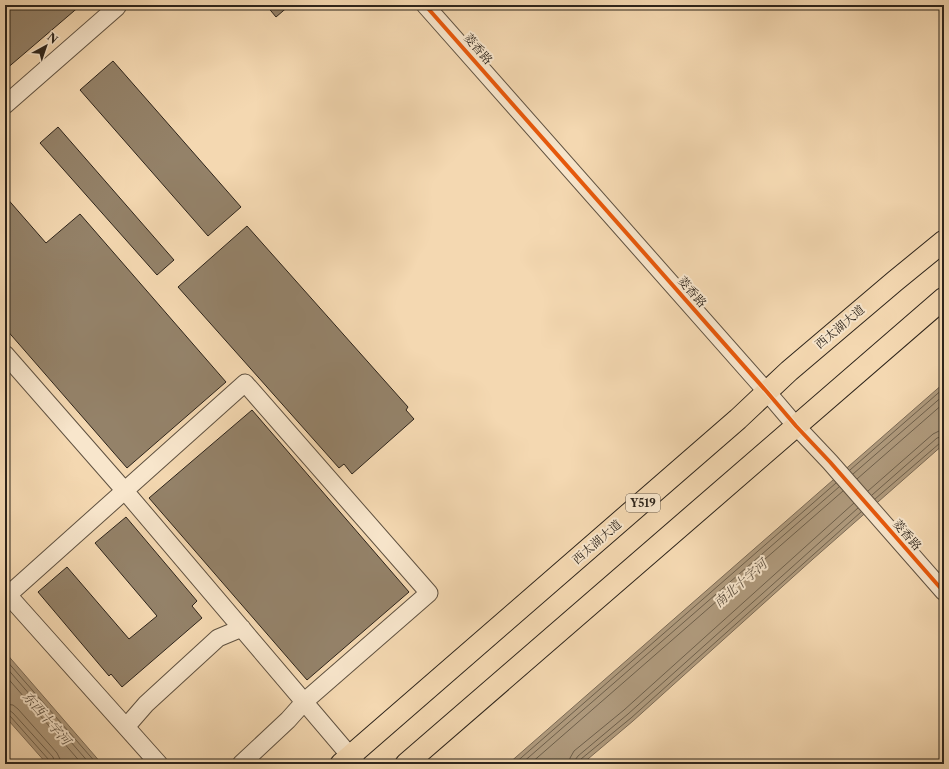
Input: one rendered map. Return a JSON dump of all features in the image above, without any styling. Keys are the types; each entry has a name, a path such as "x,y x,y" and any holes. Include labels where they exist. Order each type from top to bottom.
{"main road":[{"name":"西太湖大道","path":"350,761 738,419 789,371 894,281 944,241"},
{"path":"406,764 944,298"}],"street":[{"path":"5,105 117,7 115,5"},
{"name":"菱香路","path":"425,5 944,592"},
{"path":"5,354 305,701 350,761"},
{"path":"159,764 8,595 245,383 429,593 305,701 288,720 241,764"},
{"path":"126,727 146,704 218,638 242,628"}],"water":[{"name":"南北十字河","path":"944,383 944,444 813,559 633,721 582,764 508,764"},
{"name":"东西十字河","path":"5,652 102,764 47,764 5,717"}],"building":[{"path":"5,5 81,5 5,70"},
{"path":"266,5 290,5 276,17"},
{"path":"113,61 241,207 208,236 80,90"},
{"path":"58,127 174,260 157,275 40,143"},
{"path":"5,196 46,243 80,214 226,382 127,468 5,328"},
{"path":"247,226 408,407 406,410 414,419 352,474 344,464 339,468 178,287"},
{"path":"252,410 409,592 307,680 149,498"},
{"path":"126,517 197,601 192,606 202,618 122,687 111,674 109,676 38,592 67,567 129,639 157,616 95,543"}],"cycle path":[{"path":"425,5 944,592"}]}
